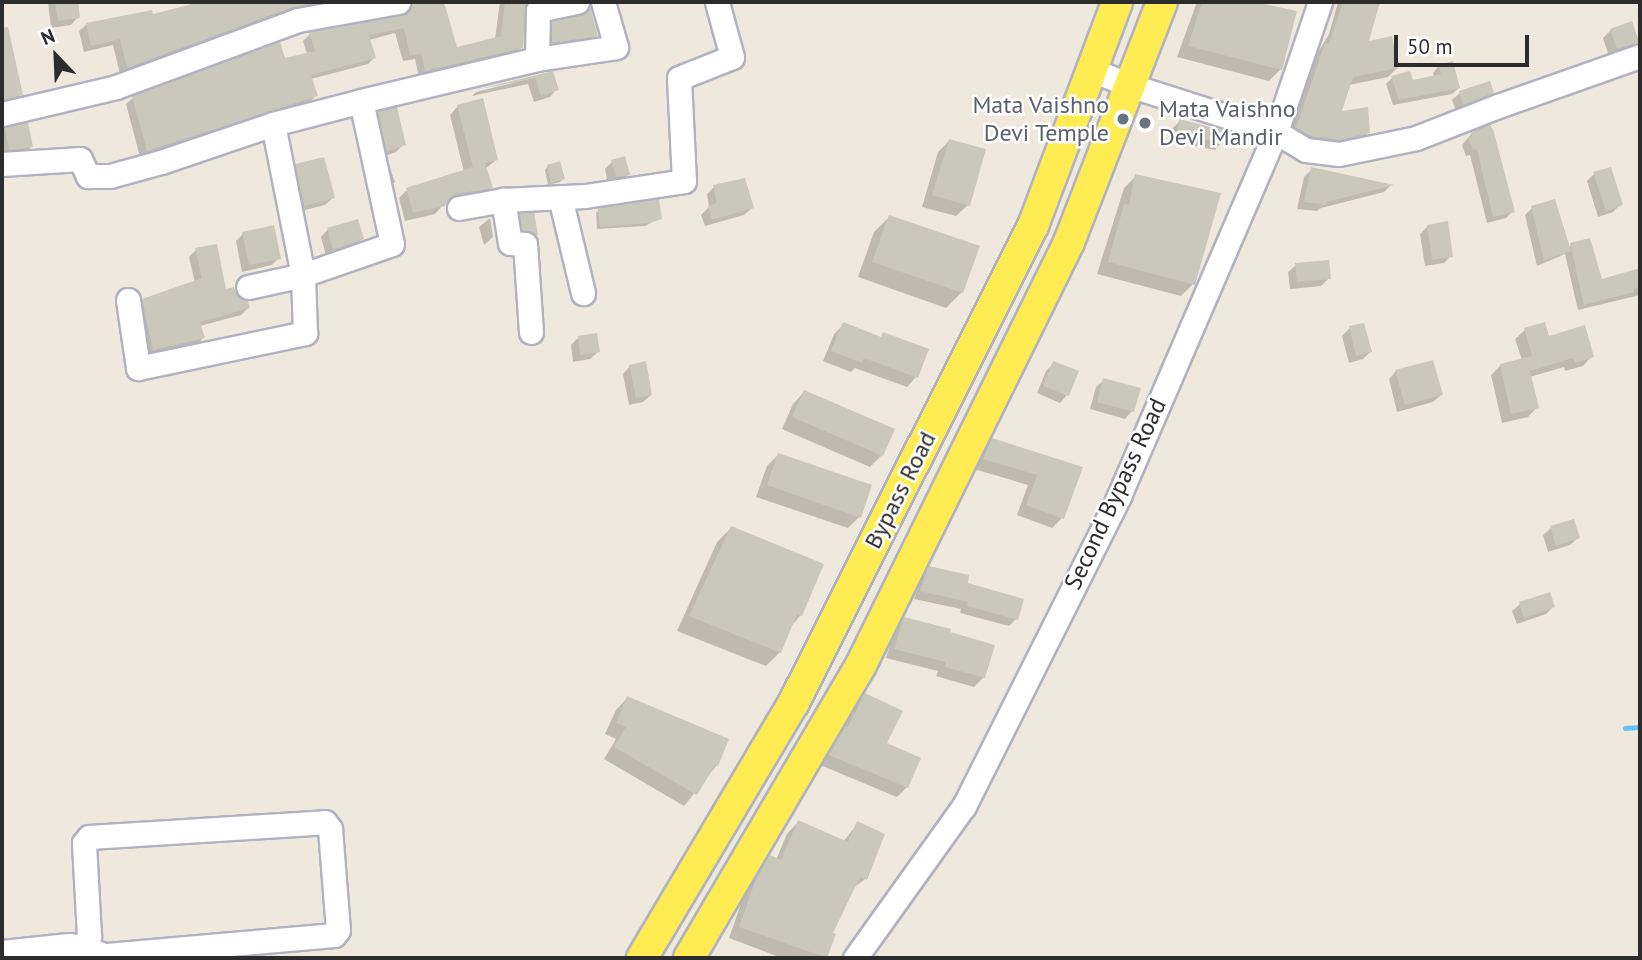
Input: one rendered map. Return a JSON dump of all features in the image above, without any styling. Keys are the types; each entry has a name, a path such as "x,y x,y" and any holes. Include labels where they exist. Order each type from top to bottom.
{"main road":[{"name":"Bypass Road","path":"642,958 793,704 1033,226 1117,2"},
{"name":"Bypass Road","path":"689,958 861,665 1069,242 1132,86 1162,2"},
{"path":"1033,226 1069,242"},
{"path":"820,649 861,665"}],"street":[{"path":"2,114 116,87 298,20 398,2"},
{"path":"537,60 538,10 577,2"},
{"path":"2,164 80,159 88,176 110,176 161,162 273,124 361,101 537,60 616,47 603,2"},
{"path":"459,208 503,200 585,196 684,181 679,78 732,57 717,2"},
{"name":"Second Bypass Road","path":"855,958 964,806 1119,496 1276,132 1320,2"},
{"path":"1091,70 1132,86 1276,132 1306,150 1339,154 1416,138 1640,56"},
{"path":"248,287 303,275 392,244 361,101"},
{"path":"128,300 138,368 305,333 303,275 273,124"},
{"path":"560,197 583,293"},
{"path":"503,200 510,243 525,244 531,332"},
{"path":"2,952 69,945 104,955 334,935 338,930 330,829 325,822 89,837 84,843 89,936 83,947"}],"building":[{"path":"55,2 78,2 80,18 58,21"},
{"path":"200,2 320,2 293,7 127,68 120,39 91,46 86,23 152,10 153,14"},
{"path":"444,2 457,47 501,36 505,2 527,2 523,48 425,71 421,53 410,56 404,28 369,35 376,58 311,75 318,96 147,151 132,96 280,42 285,58 315,51 309,32 400,16 408,12 411,5"},
{"path":"1202,2 1254,2 1297,11 1282,70 1188,46"},
{"path":"1343,2 1380,2 1369,41 1392,36 1398,68 1353,77 1342,111 1368,107 1370,133 1338,140 1311,136 1296,128 1325,43 1329,44"},
{"path":"590,7 598,36 551,43 552,21 580,15"},
{"path":"1632,21 1639,42 1617,49 1610,29"},
{"path":"8,27 23,95 2,100 2,28"},
{"path":"1453,61 1460,88 1399,100 1391,76 1410,71 1413,80 1441,74 1438,65"},
{"path":"553,71 559,90 541,96 535,78 475,90"},
{"path":"1490,81 1494,93 1463,105 1459,91"},
{"path":"483,98 498,160 485,163 493,188 456,194 449,198 445,206 413,213 406,188 473,167 457,105"},
{"path":"397,107 406,145 386,152 378,111"},
{"path":"1179,119 1226,131 1224,143 1177,134"},
{"path":"28,122 33,147 9,150 5,128"},
{"path":"1489,124 1493,129 1515,212 1493,217 1477,149 1473,150 1468,137 1472,136 1471,132"},
{"path":"949,139 986,149 970,206 932,195"},
{"path":"625,156 630,175 616,177 611,160"},
{"path":"324,157 335,198 304,206 295,164"},
{"path":"560,161 565,179 551,183 547,165"},
{"path":"1311,167 1394,185 1326,202 1326,205 1304,202"},
{"path":"1611,167 1623,205 1606,211 1593,172"},
{"path":"1135,174 1221,193 1195,285 1108,262 1124,204 1129,205"},
{"path":"745,178 754,208 712,220 708,206 717,203 713,185"},
{"path":"659,199 662,219 649,223 600,227 598,208"},
{"path":"1555,199 1571,251 1544,260 1531,206"},
{"path":"534,212 538,235 522,230 519,213"},
{"path":"889,215 980,246 963,293 872,262"},
{"path":"358,219 364,239 333,250 327,228"},
{"path":"1448,221 1453,257 1432,260 1427,225"},
{"path":"274,225 281,259 249,265 242,232"},
{"path":"1590,238 1602,279 1640,268 1640,287 1633,289 1634,292 1584,305 1570,243"},
{"path":"217,244 226,289 234,287 237,296 248,301 250,308 200,322 205,338 153,350 142,299 202,278 195,248"},
{"path":"1329,260 1331,279 1297,282 1295,263"},
{"path":"843,322 881,337 883,332 929,349 918,378 864,358 862,363 831,351"},
{"path":"1545,322 1549,336 1585,325 1594,357 1575,363 1573,358 1530,371 1539,408 1511,414 1500,364 1532,356 1524,328"},
{"path":"1364,323 1372,352 1356,356 1349,326"},
{"path":"597,333 600,352 580,355 578,336"},
{"path":"1433,360 1443,395 1405,405 1395,370"},
{"path":"646,361 652,395 636,398 629,365"},
{"path":"1053,361 1079,371 1069,396 1043,386"},
{"path":"1103,378 1141,388 1134,412 1097,402"},
{"path":"804,390 895,429 883,456 792,417"},
{"path":"992,438 1083,467 1064,519 1026,505 1037,475 983,459"},
{"path":"778,453 872,485 861,518 767,485"},
{"path":"1574,519 1580,538 1556,546 1550,526"},
{"path":"731,526 824,564 802,616 797,614 781,653 689,616"},
{"path":"929,566 969,575 968,583 1024,599 1018,620 967,606 968,602 920,591"},
{"path":"1550,592 1555,607 1524,618 1519,602"},
{"path":"904,617 951,629 950,632 995,645 985,678 945,667 946,662 894,649"},
{"path":"865,693 903,711 887,743 921,758 908,788 829,755 845,726 848,727"},
{"path":"627,696 729,739 718,766 715,765 697,795 614,747 626,727 616,723"},
{"path":"798,820 848,842 857,821 885,834 867,880 860,877 833,933 836,934 827,958 739,927 756,879 770,855 781,860"}],"waterway":[{"path":"1625,728 1640,727"}],"place":[{"name":"Mata Vaishno Devi Temple","path":"1123,119"},
{"name":"Mata Vaishno Devi Mandir","path":"1145,123"}]}
